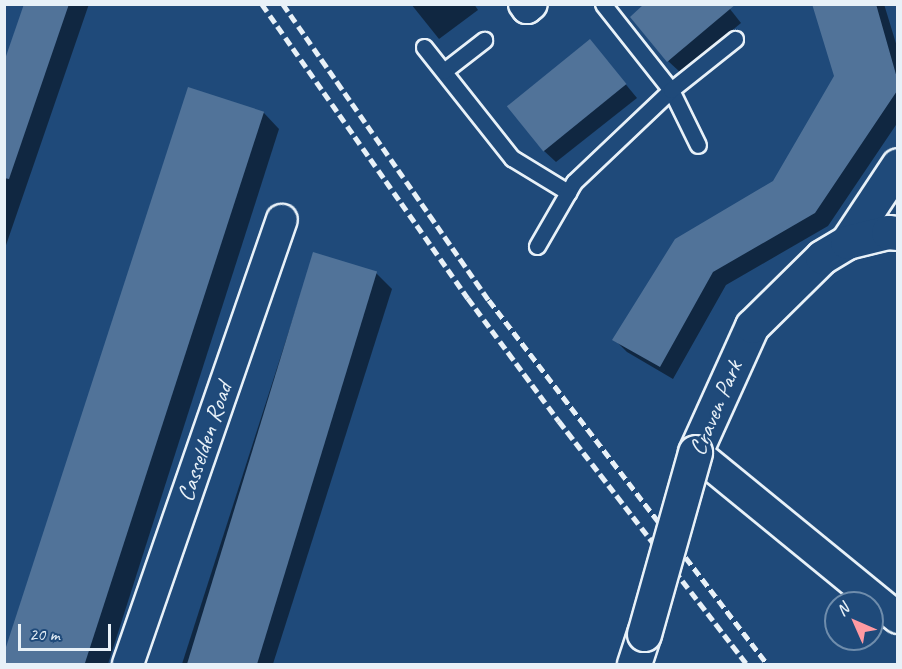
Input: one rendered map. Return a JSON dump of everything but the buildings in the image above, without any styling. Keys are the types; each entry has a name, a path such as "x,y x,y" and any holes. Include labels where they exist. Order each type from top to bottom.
{"street":[{"path":"525,4 527,8 532,4"},
{"path":"847,242 897,165"},
{"name":"Casselden Road","path":"128,664 282,220"},
{"name":"Craven Park","path":"634,664 695,453 752,326 822,257 847,242 888,232 897,233"},
{"path":"695,453 897,618"}],"lane":[{"path":"603,4 670,90 698,145"},
{"path":"537,246 574,182 670,90 735,39"},
{"path":"444,71 484,40"},
{"path":"424,47 512,158 568,192"}],"railway":[{"path":"262,4 468,298 559,421 747,664"},
{"path":"283,4 489,300 767,664"}]}
